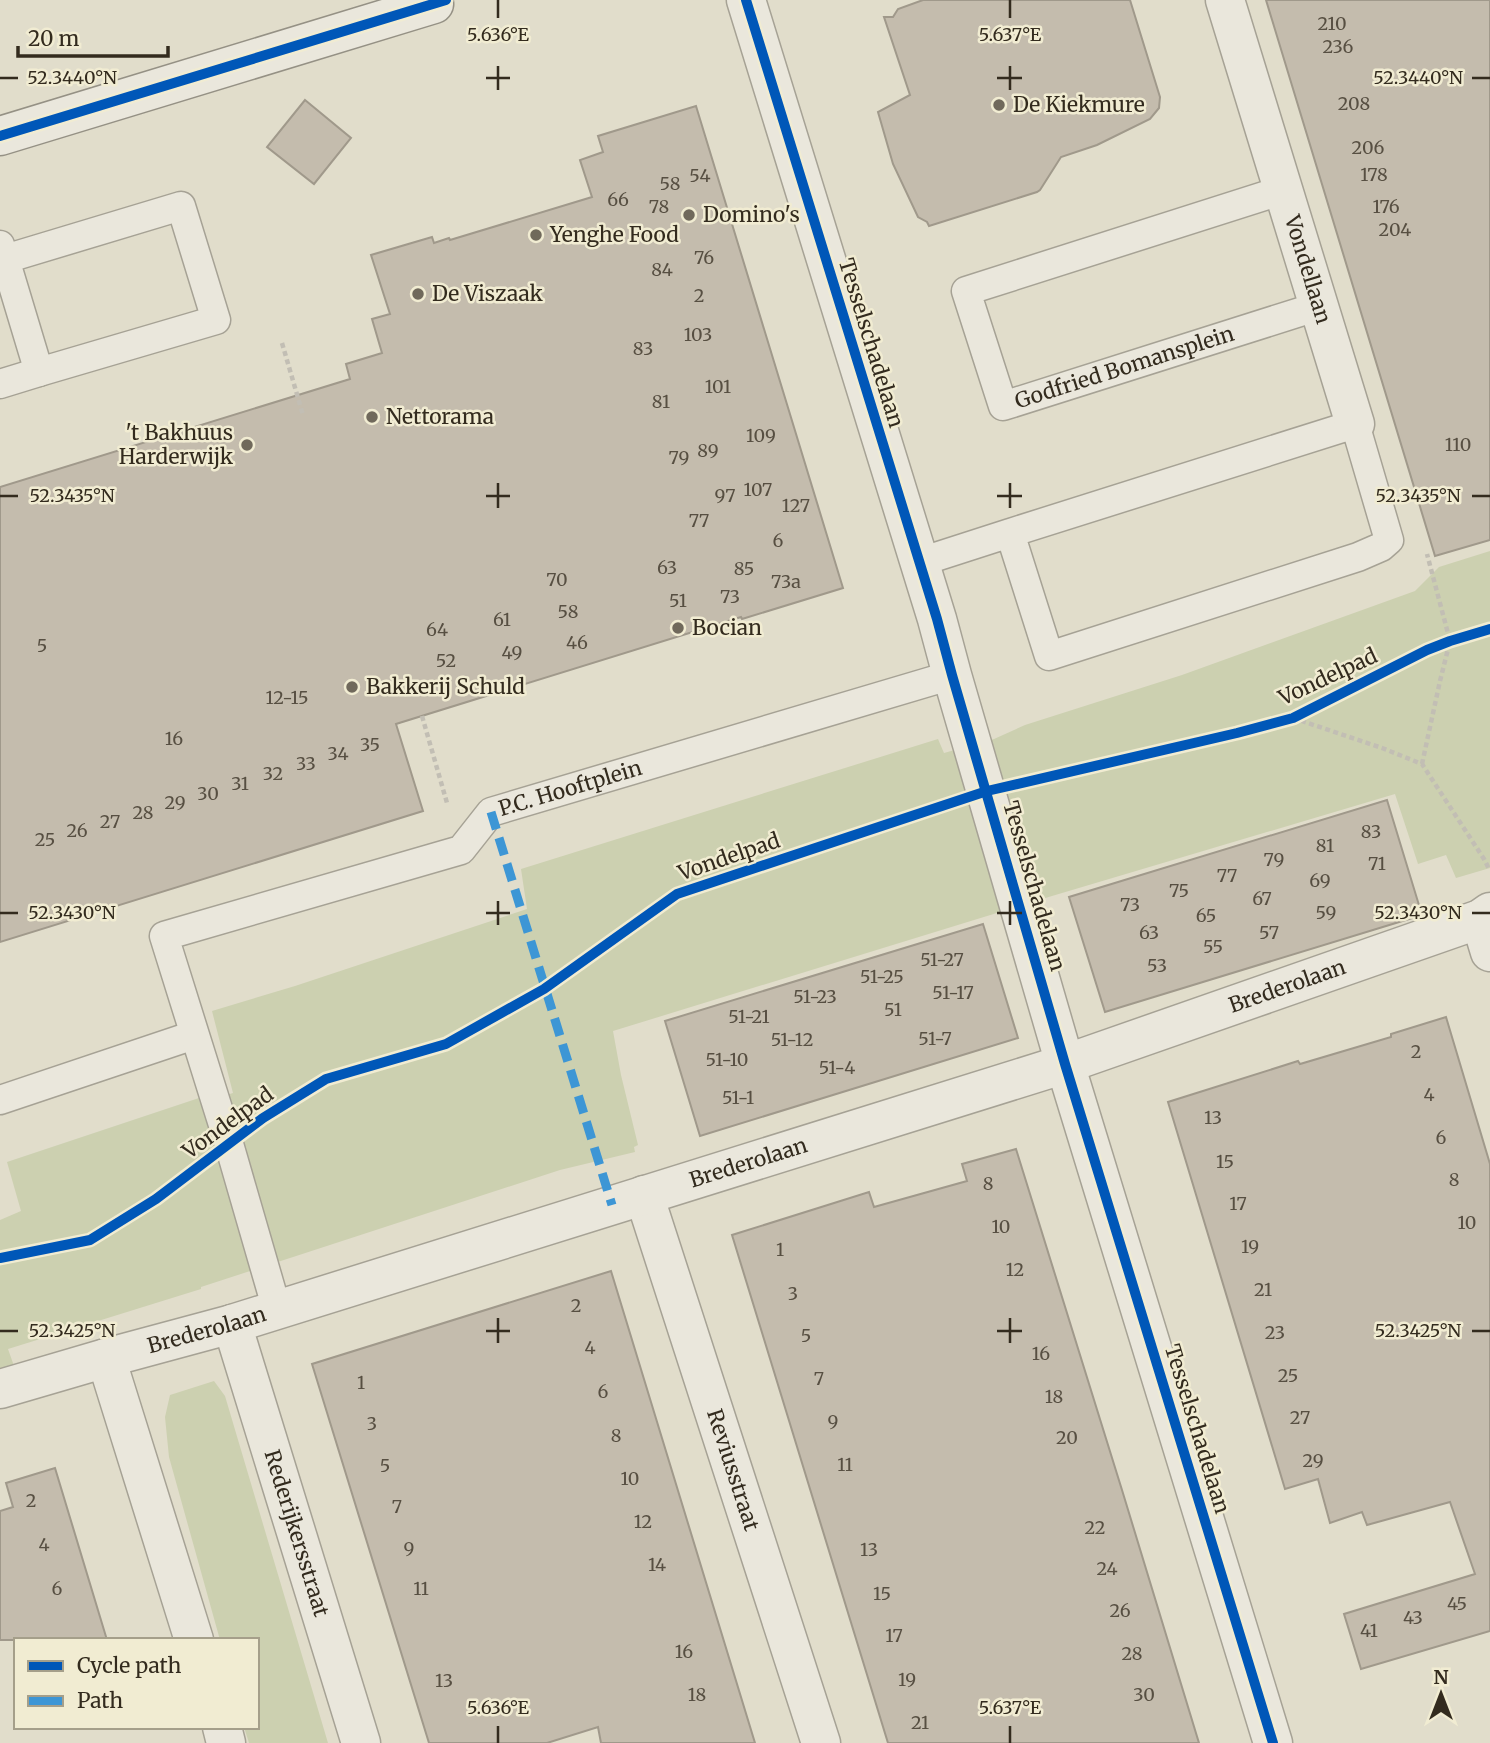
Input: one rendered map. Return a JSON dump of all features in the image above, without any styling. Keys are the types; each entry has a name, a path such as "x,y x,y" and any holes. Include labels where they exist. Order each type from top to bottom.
{"street":[{"name":"Tesselschadelaan","path":"746,0 937,619 1065,1064 1273,1743"},
{"name":"Vondellaan","path":"1224,0 1355,424"},
{"path":"0,136 438,1"},
{"name":"Brederolaan","path":"0,1389 232,1324 1065,1064 1487,928"},
{"name":"Reviusstraat","path":"644,1195 821,1743"},
{"name":"Rederijkersstraat","path":"232,1324 361,1743"},
{"path":"106,1358 193,1638"}],"lane":[{"name":"Godfried Bomansplein","path":"1283,190 966,291 1003,406 1319,306"},
{"path":"0,384 216,320 181,206 2,255 39,372"},
{"path":"919,562 1355,424"},
{"name":"Vondellaan","path":"1355,424 1389,540"},
{"path":"1010,533 1049,656 1358,557 1381,547 1389,540"},
{"name":"P.C. Hooftplein","path":"461,850 491,812 952,675"},
{"path":"277,1310 229,1143 164,936 461,850"},
{"path":"0,1100 194,1035"}],"path":[{"path":"282,343 303,415"},
{"path":"1389,540 1418,523 1450,641 1422,764"},
{"path":"1438,645 1463,637"},
{"path":"422,716 461,850"},
{"path":"1287,719 1382,748 1422,764 1490,872"}],"green space":[{"path":"1490,551 1490,868 1456,878 1446,855 1418,864 1395,794 613,1031 638,1145 634,1147 635,1152 560,1170 201,1289 8,1349 14,1366 0,1368 0,1220 21,1211 7,1162 199,1098 200,1103 233,1093 212,1011 527,909 521,869 938,739 944,753 994,739 1025,725 1182,675 1415,591 1439,567"},
{"path":"214,1381 225,1396 328,1743 249,1743 245,1729 259,1729 259,1638 219,1638 169,1457 165,1417 170,1395"}],"building":[{"path":"923,0 1130,0 1160,97 1159,108 1150,119 1097,145 1061,157 1037,192 929,226 918,217 893,164 878,112 910,95 884,17 893,17 898,9"},
{"path":"1266,0 1490,0 1490,540 1435,556"},
{"path":"305,100 351,138 314,184 267,147"},
{"path":"696,106 843,588 396,724 423,811 0,942 0,487 350,379 346,364 382,353 372,319 390,314 371,255 432,237 434,243 449,238 450,240 592,197 580,160 603,152 598,136"},
{"path":"1387,800 1422,915 1105,1012 1069,897"},
{"path":"983,924 1018,1038 700,1136 665,1021"},
{"path":"1446,1017 1490,1164 1490,1631 1361,1669 1344,1614 1475,1574 1450,1502 1367,1525 1362,1512 1330,1523 1318,1479 1285,1489 1168,1102 1298,1061 1300,1064 1391,1037 1391,1034"},
{"path":"1016,1149 1199,1743 888,1743 732,1235 869,1192 874,1207 967,1181 962,1164"},
{"path":"611,1271 755,1743 601,1743 598,1727 547,1743 429,1743 312,1364"},
{"path":"55,1468 106,1638 0,1640 0,1511 13,1507 6,1483"}],"marked path":[{"path":"491,812 612,1205"}],"cycle path":[{"path":"0,136 446,0"},
{"path":"746,0 937,619 1065,1064 1273,1743"},
{"name":"Vondelpad","path":"0,1258 90,1240 156,1199 263,1118 326,1079 446,1044 544,989 677,894 987,791 1293,718 1427,650 1490,629"}],"place":[{"name":"De Kiekmure","path":"999,105"},
{"name":"Domino's","path":"689,215"},
{"name":"Yenghe Food","path":"536,235"},
{"name":"De Viszaak","path":"418,294"},
{"name":"Nettorama","path":"372,417"},
{"name":"'t Bakhuus Harderwijk","path":"247,445"},
{"name":"Bocian","path":"678,628"},
{"name":"Bakkerij Schuld","path":"352,687"}]}
